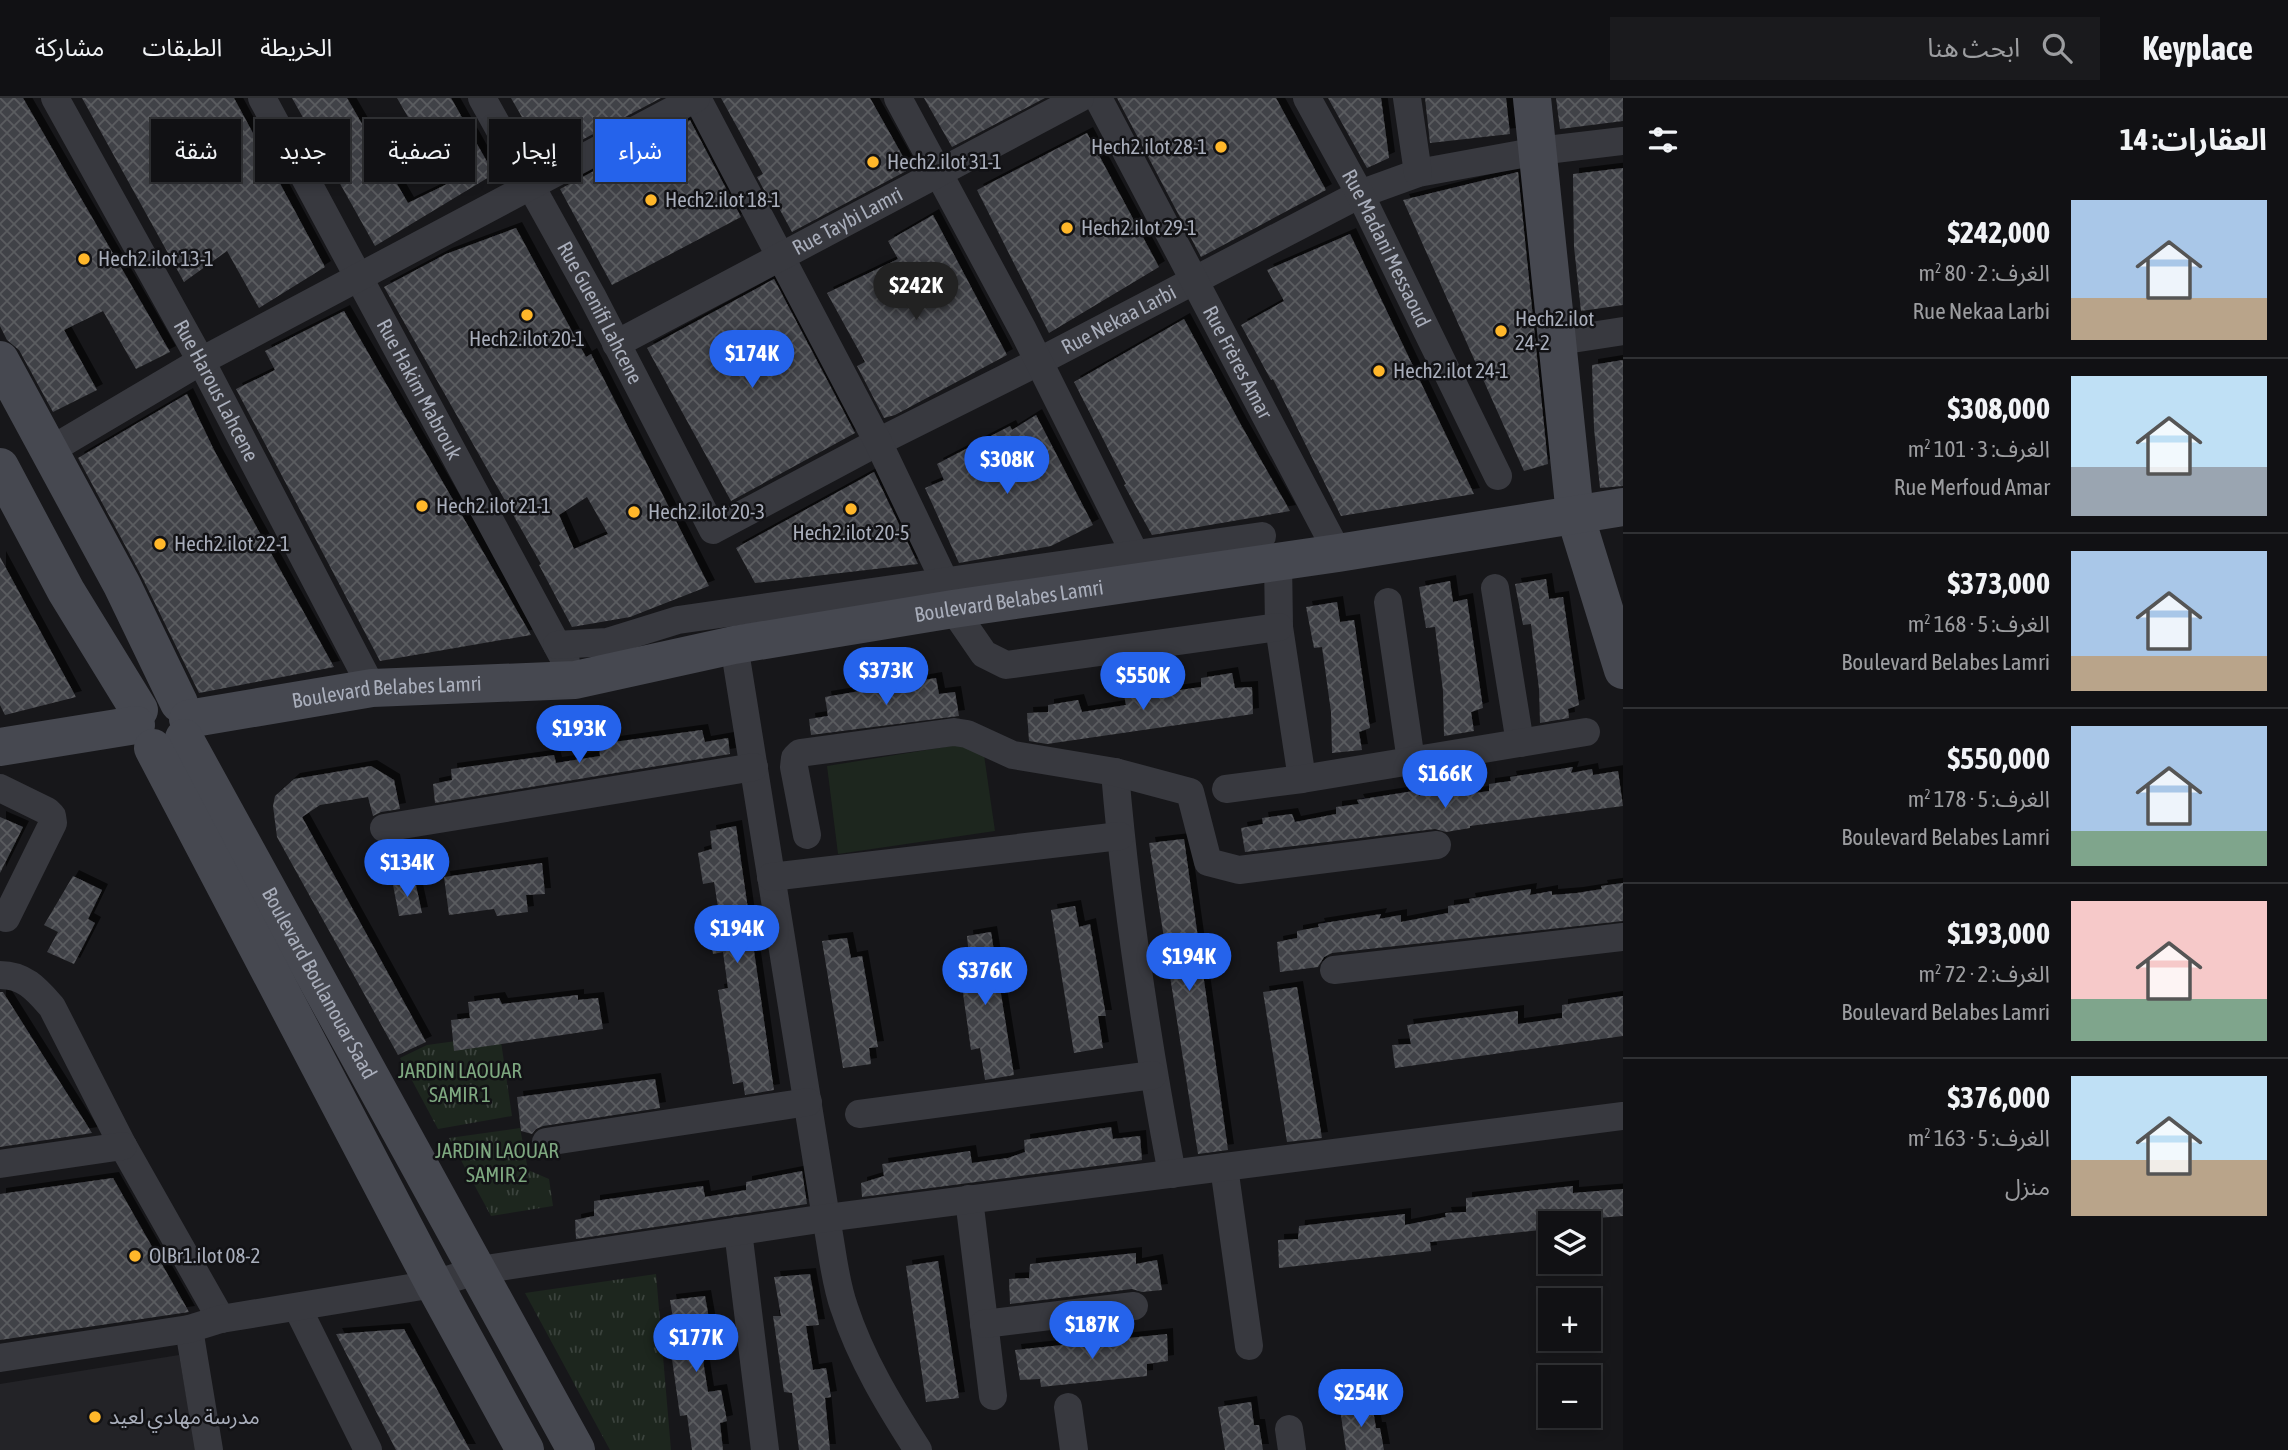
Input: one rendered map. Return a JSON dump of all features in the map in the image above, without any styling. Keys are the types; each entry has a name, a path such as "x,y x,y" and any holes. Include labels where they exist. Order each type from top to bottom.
{"main road":[{"path":"1532,98 1575,515 1623,670"},
{"path":"0,360 121,585 163,724"},
{"path":"0,467 66,591 163,724"},
{"name":"Boulevard Belabes Lamri","path":"1,747 163,724 372,688 575,680 949,596 1270,549 1338,553 1623,507"},
{"name":"Boulevard Boulanouar Saad","path":"163,724 479,1270 576,1450"},
{"name":"Boulevard Boulanouar Saad","path":"163,724 434,1284 525,1450"}],"street":[{"name":"Rue Harous Lahcene","path":"55,98 201,361 372,688"},
{"name":"Rue Hakim Mabrouk","path":"262,98 575,680"},
{"name":"Rue Guenifi Lahcene","path":"482,98 617,344 713,530"},
{"path":"49,451 201,361 697,98 878,442 949,596 984,654 1006,665 1279,627"},
{"path":"898,98 1038,362 1135,554"},
{"name":"Rue Taybi Lamri","path":"617,344 1080,98"},
{"name":"Rue Frères Amar","path":"1098,98 1338,553"},
{"name":"Rue Madani Messaoud","path":"1307,98 1360,194 1498,476"},
{"path":"1407,98 1418,173"},
{"name":"Rue Nekaa Larbi","path":"713,530 1360,194 1418,173 1538,151 1623,141"},
{"path":"1559,341 1623,331"},
{"path":"557,645 607,642 678,620 949,596 1135,554 1270,549 1302,779"},
{"path":"1495,588 1520,743"},
{"path":"1388,602 1411,761"},
{"path":"734,645 826,1218 843,1306 863,1356 918,1450"},
{"path":"807,835 794,767 794,758 800,753 954,732 967,733 1013,755 1115,772 1190,792 1208,862 1239,870 1437,845"},
{"path":"1226,789 1586,732"},
{"path":"384,828 754,767"},
{"path":"1115,772 1120,836 1153,1074 1171,1174"},
{"path":"0,788 47,811 52,816 53,823 6,918"},
{"path":"771,877 1120,836"},
{"path":"1334,970 1623,937"},
{"path":"0,975 20,977 37,990 52,1007 123,1146 221,1319"},
{"path":"859,1114 1153,1074"},
{"path":"546,1142 808,1102"},
{"path":"0,1358 189,1329 221,1319 434,1284 479,1270 738,1231 1623,1116"},
{"path":"0,1164 123,1146"},
{"path":"1224,1167 1249,1346"},
{"path":"969,1199 993,1396"},
{"path":"738,1231 765,1450"},
{"path":"984,1324 1134,1306"},
{"path":"297,1307 368,1450"},
{"path":"189,1329 209,1450"},
{"path":"1068,1407 1074,1450"}],"shaded area":[{"name":"مدرسة مهادي لعيد","path":"179,1355 196,1450 0,1450 0,1384"}],"green space":[{"path":"982,741 995,831 838,854 827,766"},
{"name":"JARDIN LAOUAR SAMIR 1","path":"500,1035 512,1116 438,1129 400,1058 427,1045"},
{"name":"JARDIN LAOUAR SAMIR 2","path":"520,1128 528,1170 549,1179 553,1206 491,1216 449,1138"},
{"path":"656,1274 671,1450 610,1450 525,1293"}],"building":[{"name":"Hech2.ilot 13-1","path":"0,98 23,98 170,352 136,369 103,311 64,330 97,390 53,412 19,350 7,340 0,326"},
{"path":"82,98 234,98 255,137 255,182 279,182 325,267 259,308 227,251 184,282"},
{"path":"292,98 347,98 364,127 364,182 396,182 408,203 447,184 446,182 475,182 475,140 489,165 489,177 375,246 339,182 350,182 350,119 304,119"},
{"path":"397,98 451,98 463,119 409,119"},
{"path":"511,98 661,98 621,119 595,119 595,133 581,140 581,119 523,119"},
{"name":"Hech2.ilot 31-1","path":"721,98 870,98 910,169 792,232 774,199 770,201 757,177 763,174"},
{"path":"924,98 1045,98 952,147"},
{"name":"Hech2.ilot 28-1","path":"1117,98 1276,98 1326,190 1201,257"},
{"path":"1328,98 1381,98 1389,158 1367,168"},
{"path":"1425,98 1506,98 1510,134 1430,143"},
{"path":"1556,98 1623,98 1623,121 1560,129"},
{"name":"Hech2.ilot 18-1","path":"690,120 741,217 612,285 560,189 573,182 581,182 581,178 595,170 595,182 686,182 686,122"},
{"name":"Hech2.ilot 29-1","path":"1087,133 1159,267 1049,333 977,190"},
{"path":"1623,168 1623,305 1581,311 1574,247 1573,174"},
{"name":"Hech2.ilot 24-2","path":"1518,172 1548,464 1524,471 1403,200"},
{"path":"933,215 1007,355 895,415 884,418 857,366 865,362 827,293 898,259 888,241"},
{"path":"516,228 586,357 591,354 709,586 630,617 572,627 539,565 541,564 384,287 446,254","holes":["587,497 608,534 574,549 559,515"]},
{"name":"Hech2.ilot 24-1","path":"1350,234 1474,494 1341,516 1273,379 1271,380 1241,325 1284,301 1267,270"},
{"path":"774,279 855,433 731,501 647,348"},
{"name":"Hech2.ilot 21-1","path":"344,311 531,635 380,661 236,389 275,370 265,351"},
{"path":"1184,319 1290,511 1152,535 1124,485 1126,484 1074,382"},
{"path":"1623,360 1623,486 1600,488 1592,365"},
{"name":"Hech2.ilot 22-1","path":"187,394 215,452 334,667 199,693 141,575 78,458"},
{"path":"1036,415 1093,525 1051,546 959,563 925,488 944,480 937,464 1010,426 1012,430"},
{"name":"Hech2.ilot 20-5","path":"874,472 918,564 755,583 736,548"},
{"path":"0,557 76,697 5,715 0,705"},
{"path":"1546,579 1549,599 1563,597 1579,705 1568,709 1569,718 1540,723 1531,624 1523,625 1515,584"},
{"path":"1450,581 1453,602 1467,599 1483,708 1471,712 1474,731 1444,736 1443,691 1435,627 1426,628 1419,587"},
{"path":"1337,602 1340,622 1354,620 1370,728 1359,732 1362,750 1332,753 1331,712 1322,647 1314,648 1306,607"},
{"path":"1232,673 1235,688 1252,687 1253,714 1047,744 1029,741 1027,713 1048,712 1048,705 1078,700 1082,712 1126,705 1123,691 1151,687 1152,694 1201,687 1201,678"},
{"path":"936,678 939,694 955,692 959,716 811,735 809,719 828,716 825,697"},
{"path":"702,730 705,742 728,738 730,754 435,803 433,784 452,780 451,769 554,755 556,763 600,756 599,744"},
{"path":"371,766 394,780 400,809 373,816 368,797 320,805 302,817 426,1042 398,1055 277,837 273,806 275,796 294,779"},
{"path":"1573,767 1571,773 1592,769 1593,775 1618,771 1623,806 1470,826 1446,832 1435,829 1245,852 1241,828 1263,824 1262,818 1292,814 1295,822 1336,814 1336,807 1359,804 1357,800 1420,790 1419,796 1440,792 1440,798 1489,791 1489,784 1511,781 1510,777"},
{"path":"0,817 23,827 0,873"},
{"path":"736,826 774,1090 745,1095 743,1082 733,1084 718,990 728,988 723,952 713,954 708,922 720,920 714,882 703,884 698,853 712,849 710,831"},
{"path":"1184,839 1228,1150 1198,1154 1149,843"},
{"path":"542,863 545,894 526,895 528,912 497,916 494,909 449,915 444,877"},
{"path":"73,876 102,890 88,919 95,923 74,964 47,952 58,932 44,925"},
{"path":"415,881 422,913 399,916 393,885"},
{"path":"1623,883 1623,921 1332,953 1324,957 1318,967 1280,972 1277,942 1297,938 1297,931 1319,927 1318,924 1381,914 1379,919 1401,915 1401,922 1448,913 1448,906 1470,903 1469,899 1531,889 1530,895 1552,891 1552,895 1577,893"},
{"path":"1075,906 1079,927 1090,924 1106,1016 1098,1016 1103,1048 1074,1053 1051,910"},
{"path":"991,932 1014,1075 985,1080 980,1048 971,1050 958,958 969,957 967,936"},
{"path":"847,938 851,958 862,956 878,1047 869,1048 871,1064 843,1068 822,941"},
{"path":"1297,987 1322,1138 1287,1142 1263,992"},
{"path":"0,992 3,992 92,1133 0,1147"},
{"path":"578,995 578,1000 598,998 603,1029 454,1051 451,1020 470,1018 468,1002 499,998 502,1004"},
{"path":"1623,996 1623,1036 1395,1068 1392,1045 1411,1044 1407,1025 1518,1011 1518,1024 1562,1018 1562,1005"},
{"path":"655,1079 660,1108 543,1126 532,1134 521,1131 517,1097"},
{"path":"1111,1127 1113,1139 1140,1136 1142,1160 862,1197 861,1183 884,1176 882,1164 970,1151 972,1163 1008,1158 1025,1152 1024,1140"},
{"path":"802,1171 807,1204 576,1239 575,1220 594,1216 594,1201 703,1186 705,1197 746,1190 746,1182"},
{"path":"113,1178 189,1312 0,1340 0,1194"},
{"path":"1573,1186 1573,1193 1623,1189 1623,1216 1601,1218 1601,1211 1538,1211 1538,1230 1430,1242 1431,1251 1279,1268 1278,1240 1298,1239 1299,1226 1405,1214 1405,1225 1446,1217 1445,1213 1466,1212 1466,1198"},
{"path":"1136,1253 1136,1264 1157,1260 1162,1290 1142,1292 1132,1289 1010,1304 1009,1279 1029,1278 1030,1264"},
{"path":"938,1261 959,1398 926,1402 906,1266"},
{"path":"810,1274 819,1325 806,1326 813,1370 826,1368 831,1397 825,1398 830,1450 799,1450 792,1393 784,1392 773,1316 781,1316 774,1277"},
{"path":"705,1296 714,1347 701,1348 708,1392 721,1390 727,1421 720,1423 723,1450 692,1450 687,1415 680,1416 669,1338 676,1338 670,1300"},
{"path":"404,1329 470,1450 396,1450 336,1334"},
{"path":"1167,1334 1168,1361 1147,1364 1147,1376 1041,1387 1040,1379 1020,1380 1015,1350"},
{"path":"1251,1402 1254,1425 1259,1425 1263,1450 1225,1450 1218,1407"},
{"path":"1372,1404 1376,1428 1380,1428 1384,1450 1346,1450 1340,1409"}],"place":[{"name":"Hech2.ilot 28-1","path":"1221,147"},
{"name":"Hech2.ilot 31-1","path":"873,162"},
{"name":"Hech2.ilot 18-1","path":"651,200"},
{"name":"Hech2.ilot 29-1","path":"1067,228"},
{"name":"Hech2.ilot 13-1","path":"84,259"},
{"name":"Hech2.ilot 20-1","path":"527,315"},
{"name":"Hech2.ilot 24-2","path":"1501,331"},
{"name":"Hech2.ilot 24-1","path":"1379,371"},
{"name":"Hech2.ilot 21-1","path":"422,506"},
{"name":"Hech2.ilot 20-5","path":"851,509"},
{"name":"Hech2.ilot 20-3","path":"634,512"},
{"name":"Hech2.ilot 22-1","path":"160,544"},
{"name":"OlBr1.ilot 08-2","path":"135,1256"},
{"name":"مدرسة مهادي لعيد","path":"95,1417"}]}
